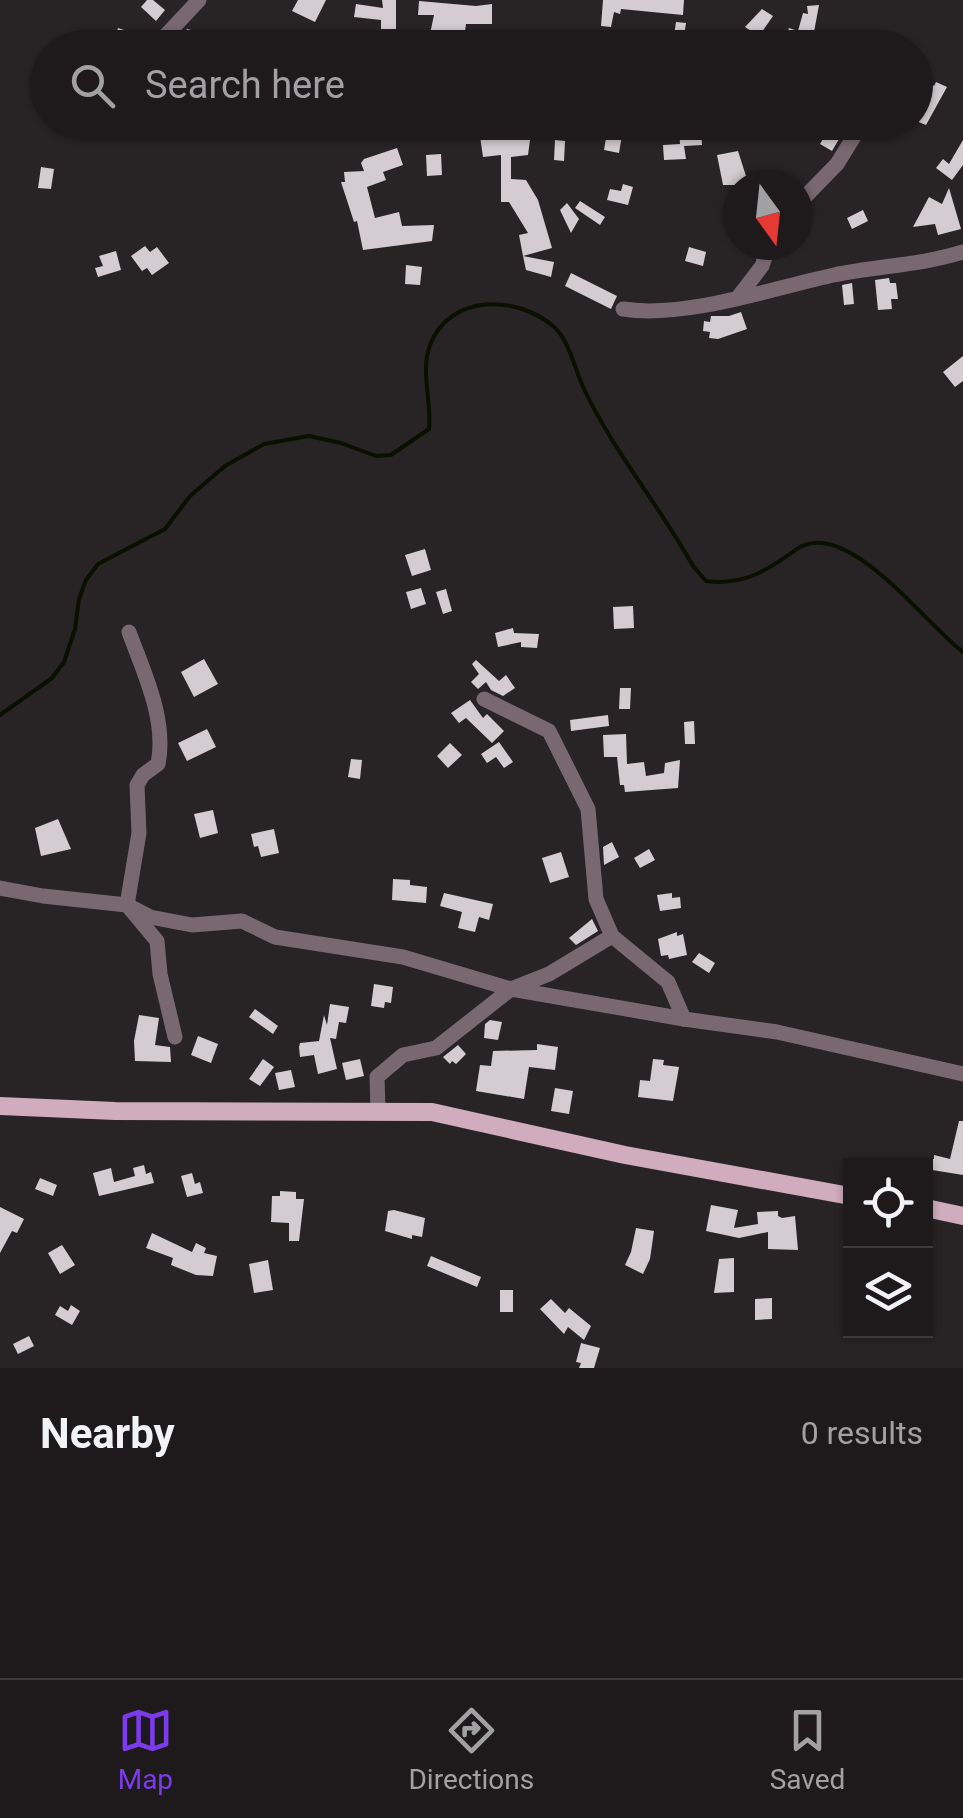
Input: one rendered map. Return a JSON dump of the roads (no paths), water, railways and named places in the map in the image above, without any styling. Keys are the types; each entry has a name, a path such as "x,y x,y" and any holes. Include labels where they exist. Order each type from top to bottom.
{"main road":[{"path":"0,1106 444,1114 625,1155 843,1195"},
{"path":"933,1210 963,1216"}],"street":[{"path":"171,30 199,0"},
{"path":"813,189 837,164 852,140"},
{"path":"623,310 707,304 963,252"},
{"path":"739,296 764,260"},
{"path":"128,632 152,695 162,748 158,764 143,774 137,785 138,833 127,904 157,941 160,974 175,1037"},
{"path":"484,699 549,731 588,809 596,898 612,936 668,982 684,1019"},
{"path":"0,888 127,904 150,917 192,925 242,921 275,937 402,957 511,989 777,1032 963,1074"},
{"path":"378,1112 377,1077 402,1055 436,1048 511,989 549,974 612,936"}],"waterway":[{"path":"0,715 52,678 64,662 75,629 79,599 98,564 165,529 190,496 225,466 264,444 309,436 376,456 391,455 429,429 426,366 430,345 453,316 486,304 522,309 539,316 559,333 609,435 706,581 744,579 797,549 817,543 839,547 885,578 963,652"}]}
